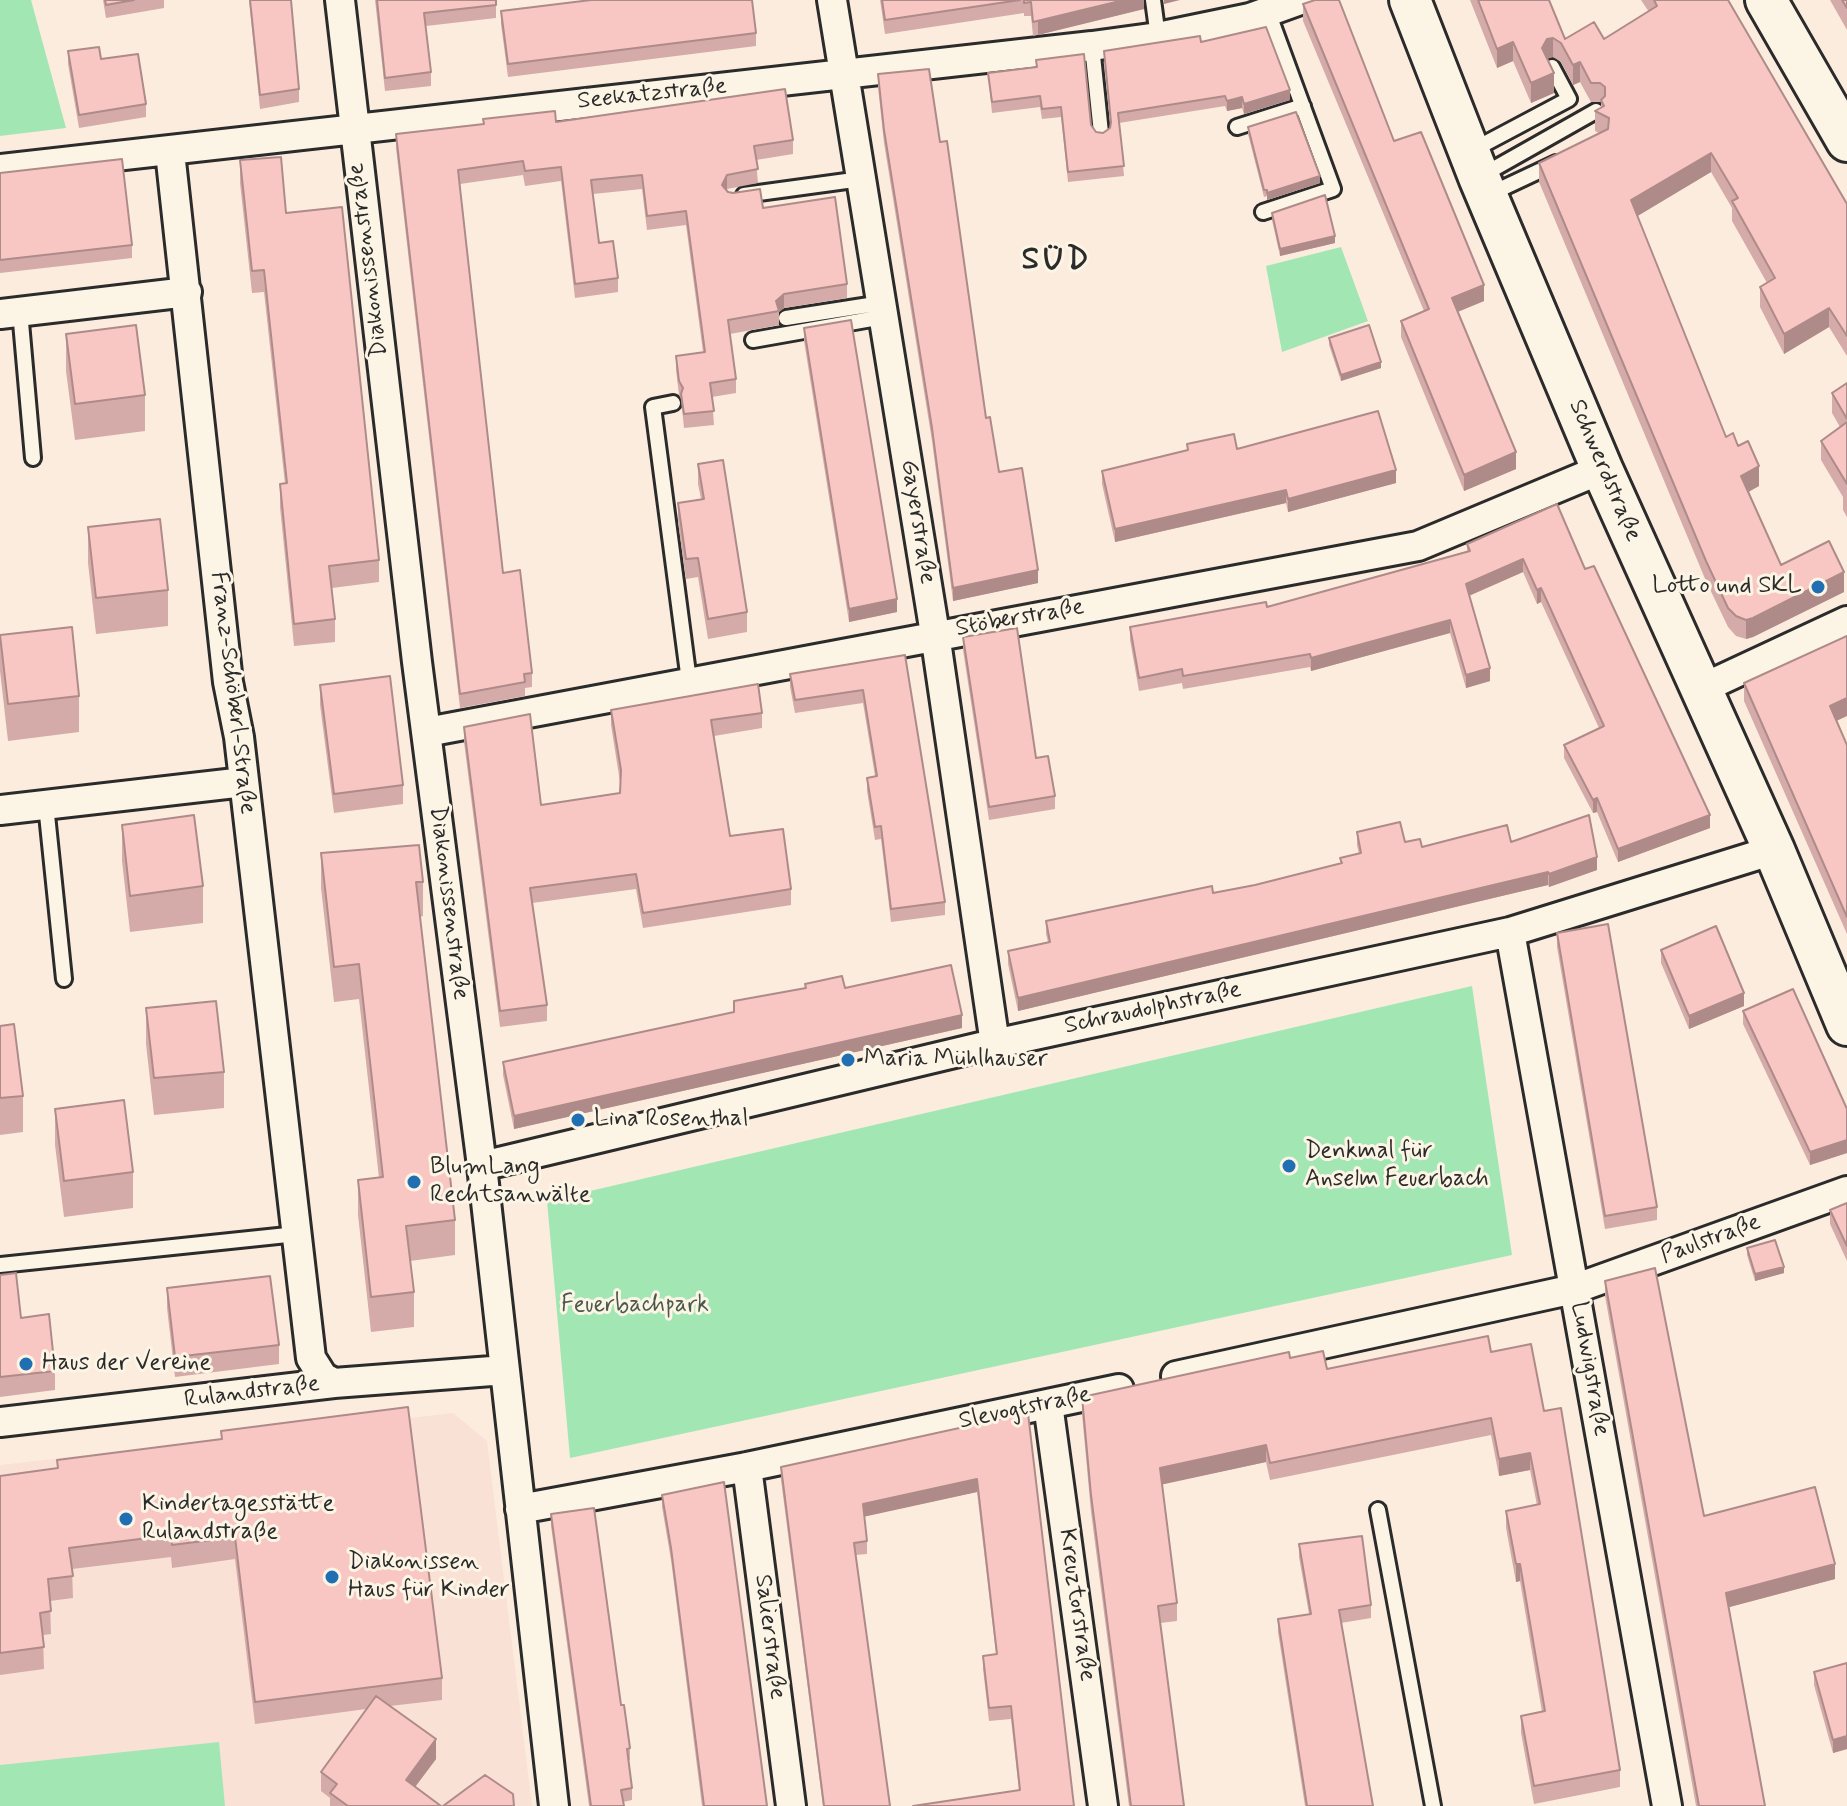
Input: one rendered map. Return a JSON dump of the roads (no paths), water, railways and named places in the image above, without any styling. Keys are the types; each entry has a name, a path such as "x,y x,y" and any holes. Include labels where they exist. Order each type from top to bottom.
{"street":[{"name":"Diakonissenstraße","path":"340,0 353,128 482,1166 554,1806"},
{"name":"Gayerstraße","path":"832,0 935,634 995,1044"},
{"name":"Seekatzstraße","path":"0,169 1092,46 1158,37 1268,12 1300,0"},
{"name":"Schwerdstraße","path":"1410,0 1479,175 1602,469 1774,850 1847,1025"},
{"path":"1766,0 1847,141"},
{"name":"Franz-Schöberl-Straße","path":"170,152 228,682 244,782 311,1358 323,1377 334,1383"},
{"path":"10,313 187,292"},
{"name":"Stöberstraße","path":"427,732 935,634 1418,546 1602,469"},
{"path":"1701,689 1847,621"},
{"path":"0,810 244,782"},
{"name":"Schraudolphstraße","path":"482,1166 995,1044 1510,932 1774,850"},
{"name":"Ludwigstraße","path":"1510,932 1667,1806"},
{"name":"Paulstraße","path":"1574,1289 1847,1191"},
{"name":"Slevogtstraße","path":"520,1509 747,1467 1574,1289"},
{"name":"Rulandstraße","path":"0,1422 334,1383 505,1370"},
{"name":"Kreuztorstraße","path":"1048,1404 1103,1806"},
{"name":"Salierstraße","path":"747,1467 791,1806"}],"lane":[{"path":"1153,0 1158,37"},
{"path":"1263,212 1333,189 1268,12"},
{"path":"1092,46 1101,133"},
{"path":"1479,175 1569,99 1552,67"},
{"path":"1237,127 1303,106"},
{"path":"1479,175 1596,111"},
{"path":"1479,175 1572,155"},
{"path":"732,197 861,179"},
{"path":"786,318 882,310"},
{"path":"753,340 882,310"},
{"path":"10,313 33,458"},
{"path":"673,403 653,407 689,681"},
{"path":"46,805 64,979"},
{"path":"0,1265 297,1234"},
{"path":"1378,1510 1433,1806"}],"place":[{"name":"Lotto und SKL","path":"1818,587"},
{"name":"Maria Mühlhauser","path":"848,1060"},
{"name":"Lina Rosenthal","path":"578,1120"},
{"name":"Denkmal für Anselm Feuerbach","path":"1289,1166"},
{"name":"BlumLang Rechtsanwälte","path":"414,1182"},
{"name":"Haus der Vereine","path":"26,1364"},
{"name":"Kindertagesstätte Rulandstraße","path":"126,1519"},
{"name":"Diakonissen Haus für Kinder","path":"332,1577"}],"district":[{"name":"SÜD","path":"1056,261"}],"park label":[{"name":"Feuerbachpark","path":"635,1306"}]}
